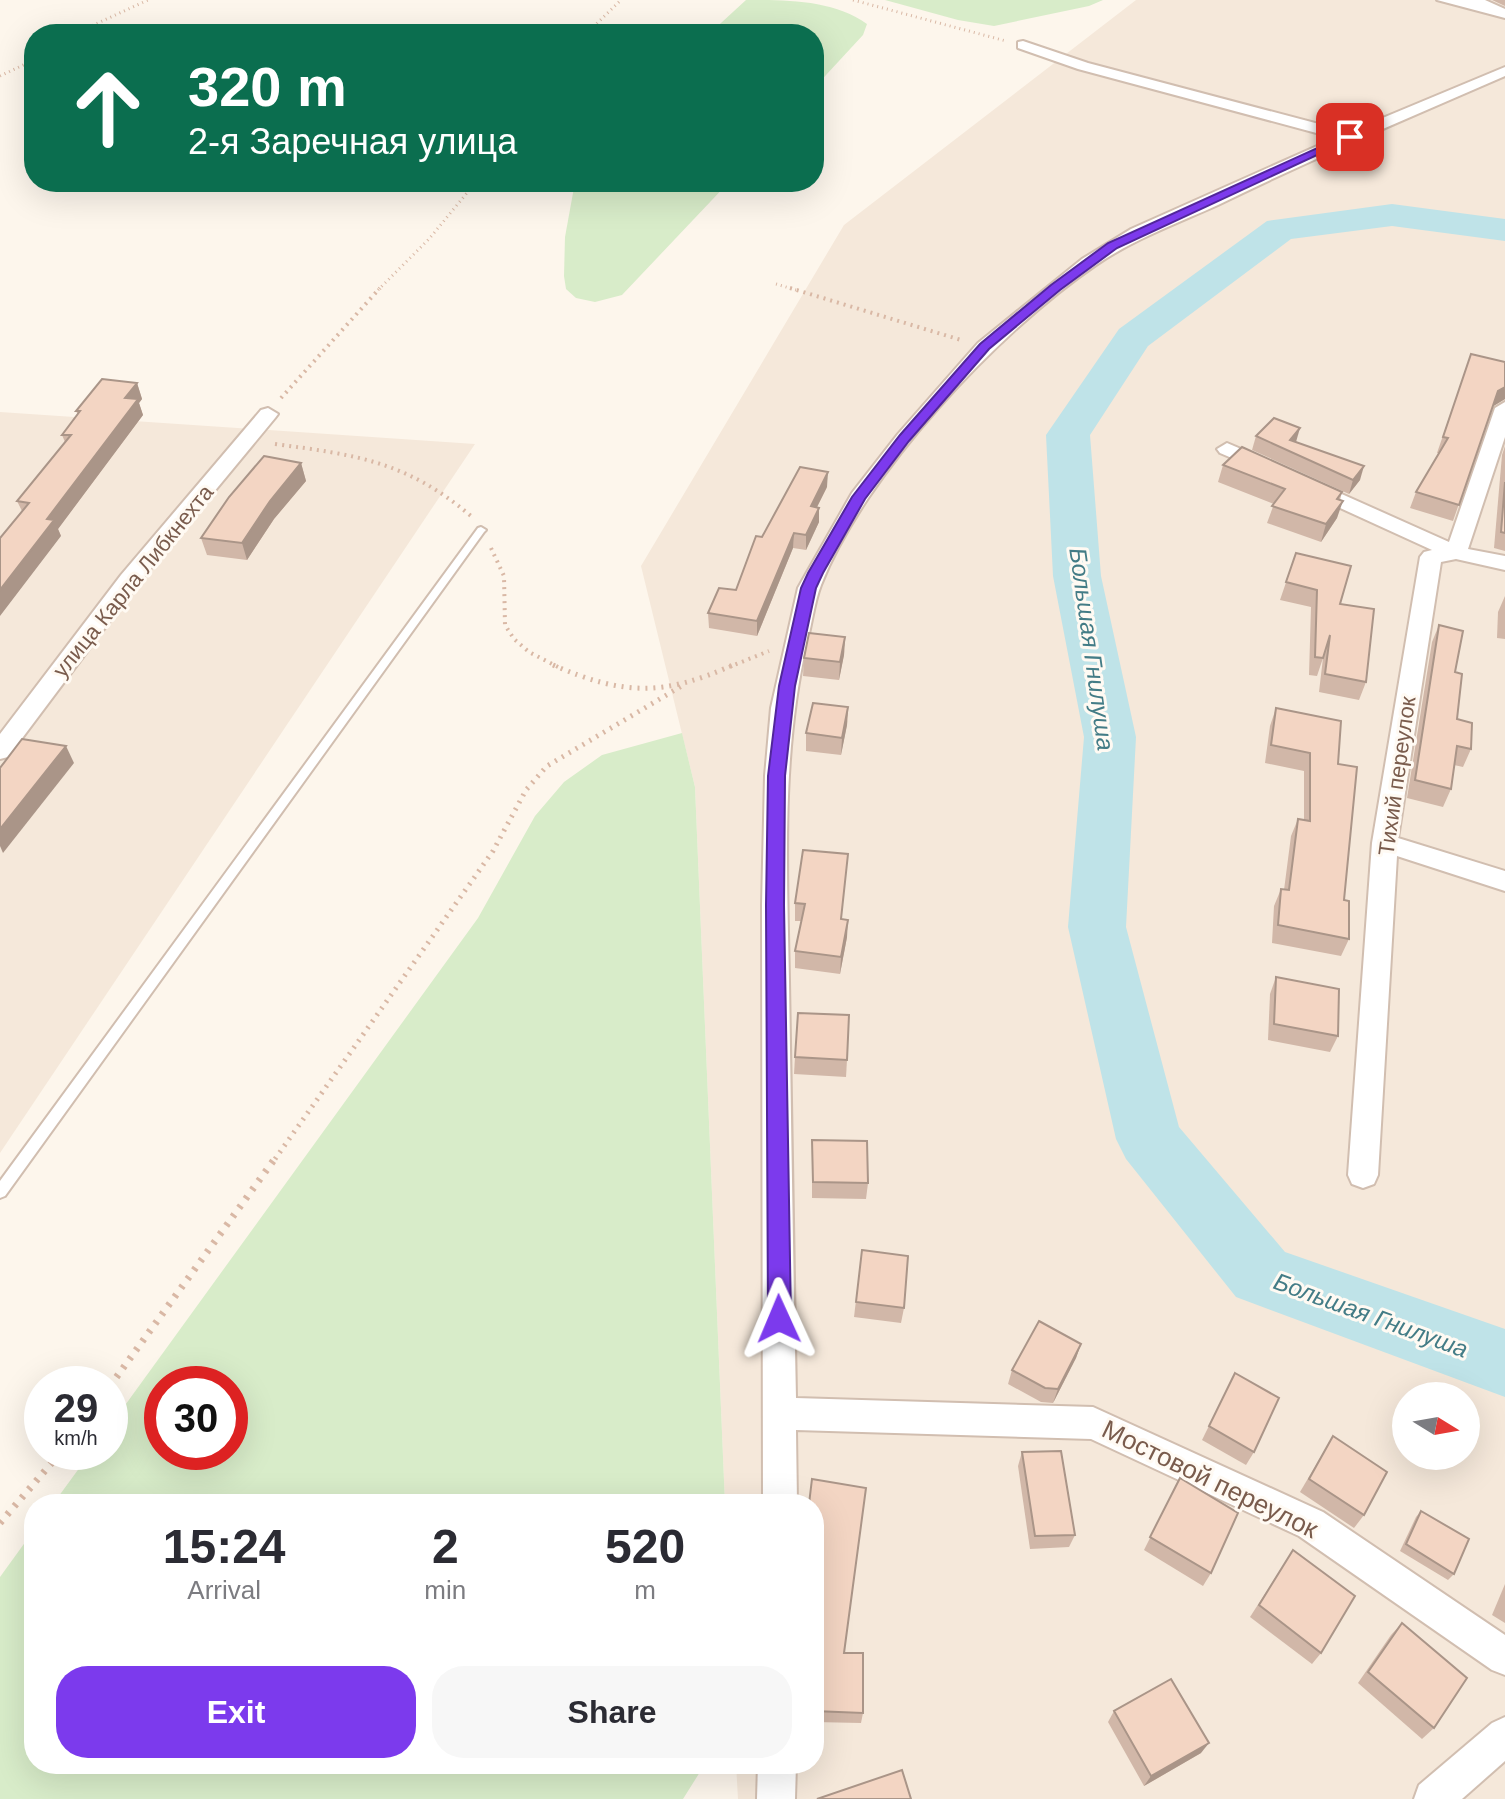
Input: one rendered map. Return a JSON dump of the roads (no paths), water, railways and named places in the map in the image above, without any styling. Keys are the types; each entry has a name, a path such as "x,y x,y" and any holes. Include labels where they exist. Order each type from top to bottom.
{"street":[{"path":"1444,0 1477,2 1505,14"},
{"path":"1023,45 1083,66 1350,137"},
{"path":"780,1494 776,805 783,708 809,588 859,497 905,438 984,347 1056,287 1112,246 1350,137 1505,71"},
{"path":"1456,553 1505,408"},
{"name":"улица Карла Либкнехта","path":"0,751 129,580 268,414"},
{"path":"1227,449 1456,553 1505,563"},
{"name":"Тихий переулок","path":"1363,1175 1385,843 1431,557 1456,553"},
{"path":"1385,843 1505,881"},
{"name":"Мостовой переулок","path":"780,1414 1093,1423 1311,1524 1505,1657"},
{"path":"1433,1799 1505,1736"},
{"path":"776,1799 777,1774"}],"lane":[{"path":"0,1192 481,530"}],"waterway":[{"name":"Большая Гнилуша","path":"1505,230 1392,215 1280,229 1133,338 1068,435 1077,576 1110,737 1097,927 1149,1139 1261,1275 1505,1363"}]}
